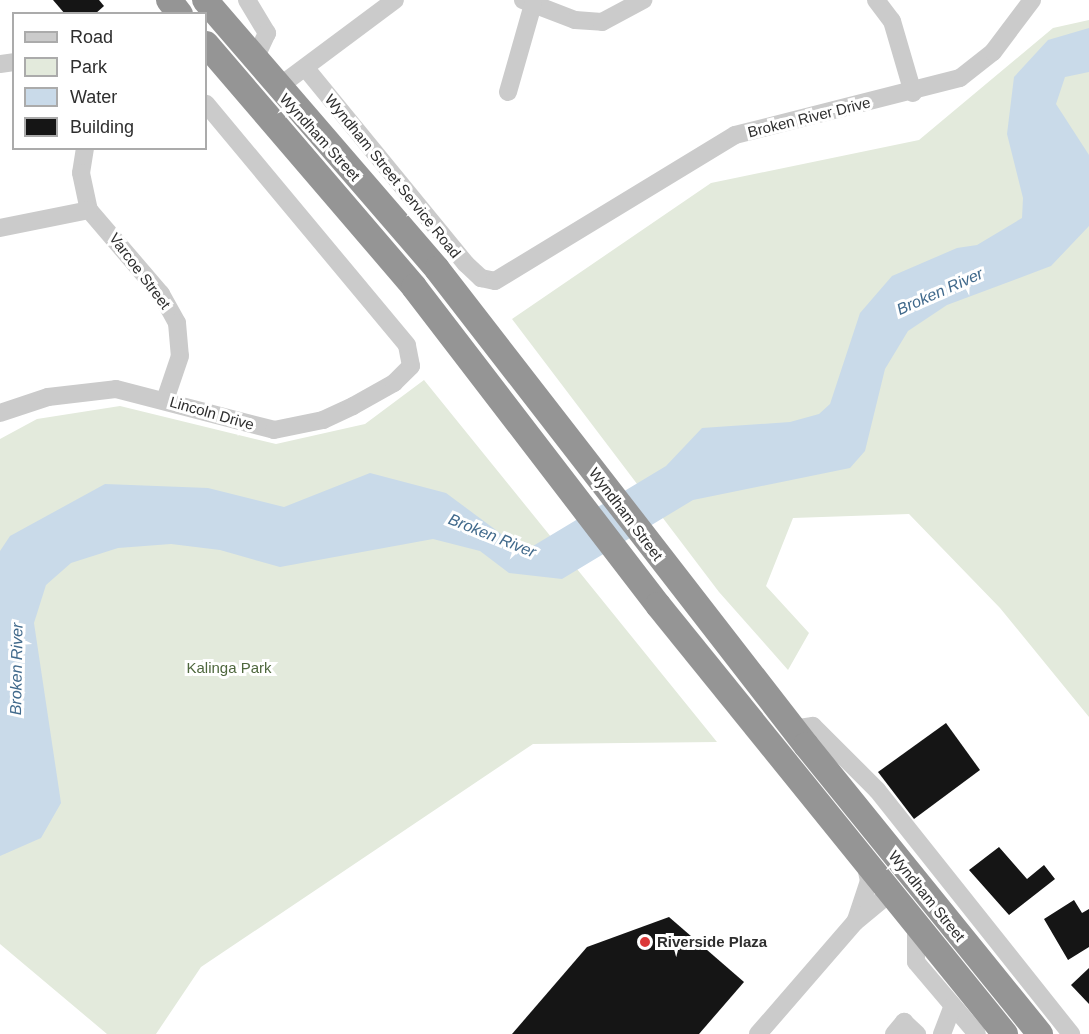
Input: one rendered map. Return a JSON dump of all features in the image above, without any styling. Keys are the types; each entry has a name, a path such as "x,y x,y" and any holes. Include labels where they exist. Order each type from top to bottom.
{"highway":[{"name":"Wyndham Street","path":"205,0 281,93 437,269 527,382 683,589 793,729 1040,1034"},
{"name":"Wyndham Street","path":"207,45 260,110 414,287 658,605 1005,1034"},
{"path":"260,110 281,93"},
{"path":"790,770 786,749 793,729"},
{"path":"890,850 890,892"}],"street":[{"path":"247,0 267,33 254,61"},
{"path":"281,93 395,0"},
{"path":"508,92 528,2 575,20 602,22 643,0"},
{"path":"876,0 892,21 913,93"},
{"name":"Broken River Drive","path":"481,278 502,279 735,135 913,93 972,72 1011,29 1032,0"},
{"name":"Broken River Drive","path":"1011,29 1046,0"},
{"name":"Wyndham Street Service Road","path":"308,71 481,278"},
{"name":"Lincoln Drive","path":"0,413 48,397 116,389 274,430 323,420 353,406 394,383 411,366 407,345 207,105"},
{"name":"Varcoe Street","path":"85,150 81,173 89,210 161,294 177,323 180,356 165,400"},
{"path":"0,228 89,210"},
{"path":"793,729 806,724 821,732 919,843 1071,1034"},
{"path":"865,820 919,843"},
{"path":"855,922 869,881 865,862"},
{"path":"758,1034 855,922 890,892"},
{"path":"916,924 916,962 953,1006 972,1033"},
{"path":"942,1034 953,1006"},
{"path":"894,1034 904,1022 917,1034"}],"green space":[{"path":"1089,20 1089,717 1000,608 909,514 793,518 766,586 809,633 788,670 719,592 512,319 711,183 919,140 1053,28"},
{"name":"Kalinga Park","path":"424,380 717,742 533,744 201,967 156,1034 107,1034 0,944 0,439 37,419 120,406 276,444 365,424"}],"water":[{"name":"Broken River","path":"1089,28 1089,72 1065,77 1056,104 1089,155 1089,226 1051,266 947,305 908,331 885,369 865,451 850,468 693,500 562,579 509,573 480,551 433,539 280,567 220,550 171,544 118,548 71,563 46,585 34,623 61,803 41,838 0,856 0,551 10,536 105,484 208,488 284,507 370,473 446,493 508,539 533,546 666,466 702,428 790,422 819,414 830,404 860,313 892,276 957,248 977,245 1022,218 1023,198 1007,134 1014,77 1048,40"}],"building":[{"path":"53,0 99,0 104,6 97,12 63,12"},
{"path":"946,723 980,770 914,819 878,772"},
{"path":"999,847 1027,879 1044,865 1055,879 1009,915 969,870"},
{"path":"1074,900 1082,913 1089,909 1089,947 1068,960 1044,919"},
{"path":"669,917 744,982 699,1034 512,1034 587,947"},
{"path":"1089,968 1089,1004 1071,985"}],"place":[{"name":"Riverside Plaza","path":"645,942"}]}
